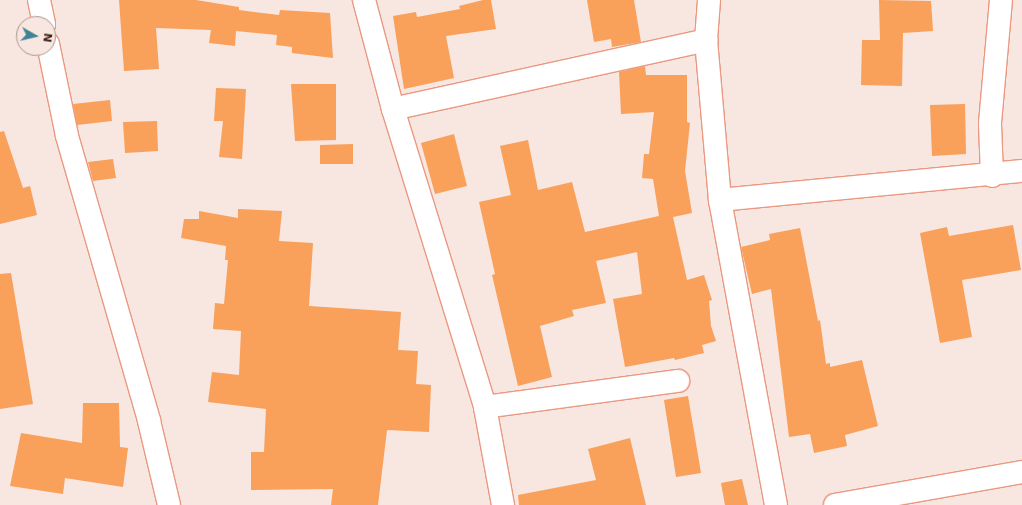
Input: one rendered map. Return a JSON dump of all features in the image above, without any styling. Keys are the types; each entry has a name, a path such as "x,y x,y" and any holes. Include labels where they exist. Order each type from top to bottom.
{"street":[{"path":"39,0 42,16"},
{"path":"364,0 393,110 485,407 503,505"},
{"path":"709,0 706,40 720,200 776,505"},
{"path":"992,176 990,123 1001,0"},
{"path":"393,110 706,40"},
{"path":"50,56 67,136 150,421 169,505"},
{"path":"720,200 992,176 1022,171"},
{"path":"485,407 678,381"},
{"path":"835,505 1022,472"}],"building":[{"path":"119,0 196,0 239,7 239,10 279,15 280,10 330,13 333,58 292,53 292,47 276,45 277,35 236,31 235,46 209,43 211,30 156,28 159,69 124,71"},
{"path":"483,0 491,0 496,29 446,36 454,78 404,89 393,16 416,12 417,17 460,9 459,6"},
{"path":"587,0 634,0 641,42 612,47 611,39 594,42"},
{"path":"879,0 931,1 933,31 903,33 902,86 861,85 862,40 880,40"},
{"path":"645,66 646,75 687,75 687,122 690,123 685,171 692,213 673,217 687,280 704,275 712,300 709,301 711,326 716,341 702,345 704,353 675,360 674,358 625,367 613,299 642,294 637,252 596,261 606,303 572,310 574,316 540,326 552,377 518,386 492,275 495,274 479,202 511,195 500,146 528,140 538,190 572,182 585,232 659,216 653,179 642,178 644,154 649,154 654,112 621,114 619,72"},
{"path":"291,84 336,84 336,140 295,141"},
{"path":"216,88 246,89 242,159 219,157 223,121 214,121"},
{"path":"110,100 112,121 77,125 73,104"},
{"path":"965,104 966,154 932,156 930,105"},
{"path":"157,121 158,151 125,153 123,122"},
{"path":"4,131 23,188 30,186 37,215 0,224 0,132"},
{"path":"454,134 467,186 435,194 421,143"},
{"path":"353,144 353,164 320,164 320,145"},
{"path":"113,159 116,178 93,181 88,162"},
{"path":"238,209 282,211 279,241 313,243 309,306 401,312 398,350 418,351 416,384 431,385 429,432 387,430 378,505 331,505 333,489 251,490 251,452 264,452 266,409 208,402 212,372 239,375 241,331 213,329 215,303 224,304 228,260 225,260 226,246 181,238 184,219 199,219 199,211 238,218"},
{"path":"1013,225 1021,270 962,280 972,337 940,343 920,233 947,227 949,236"},
{"path":"800,228 818,321 820,320 826,364 830,363 830,367 862,360 878,426 845,435 847,446 814,453 810,434 789,437 771,289 752,294 741,247 770,240 769,234"},
{"path":"11,273 33,404 0,409 0,274"},
{"path":"688,396 701,473 676,477 664,400"},
{"path":"83,403 119,403 120,447 128,448 123,487 65,478 63,494 10,486 21,433 82,443"},
{"path":"630,438 646,505 519,505 518,495 596,480 588,449"},
{"path":"742,479 748,505 725,505 721,483"}]}
